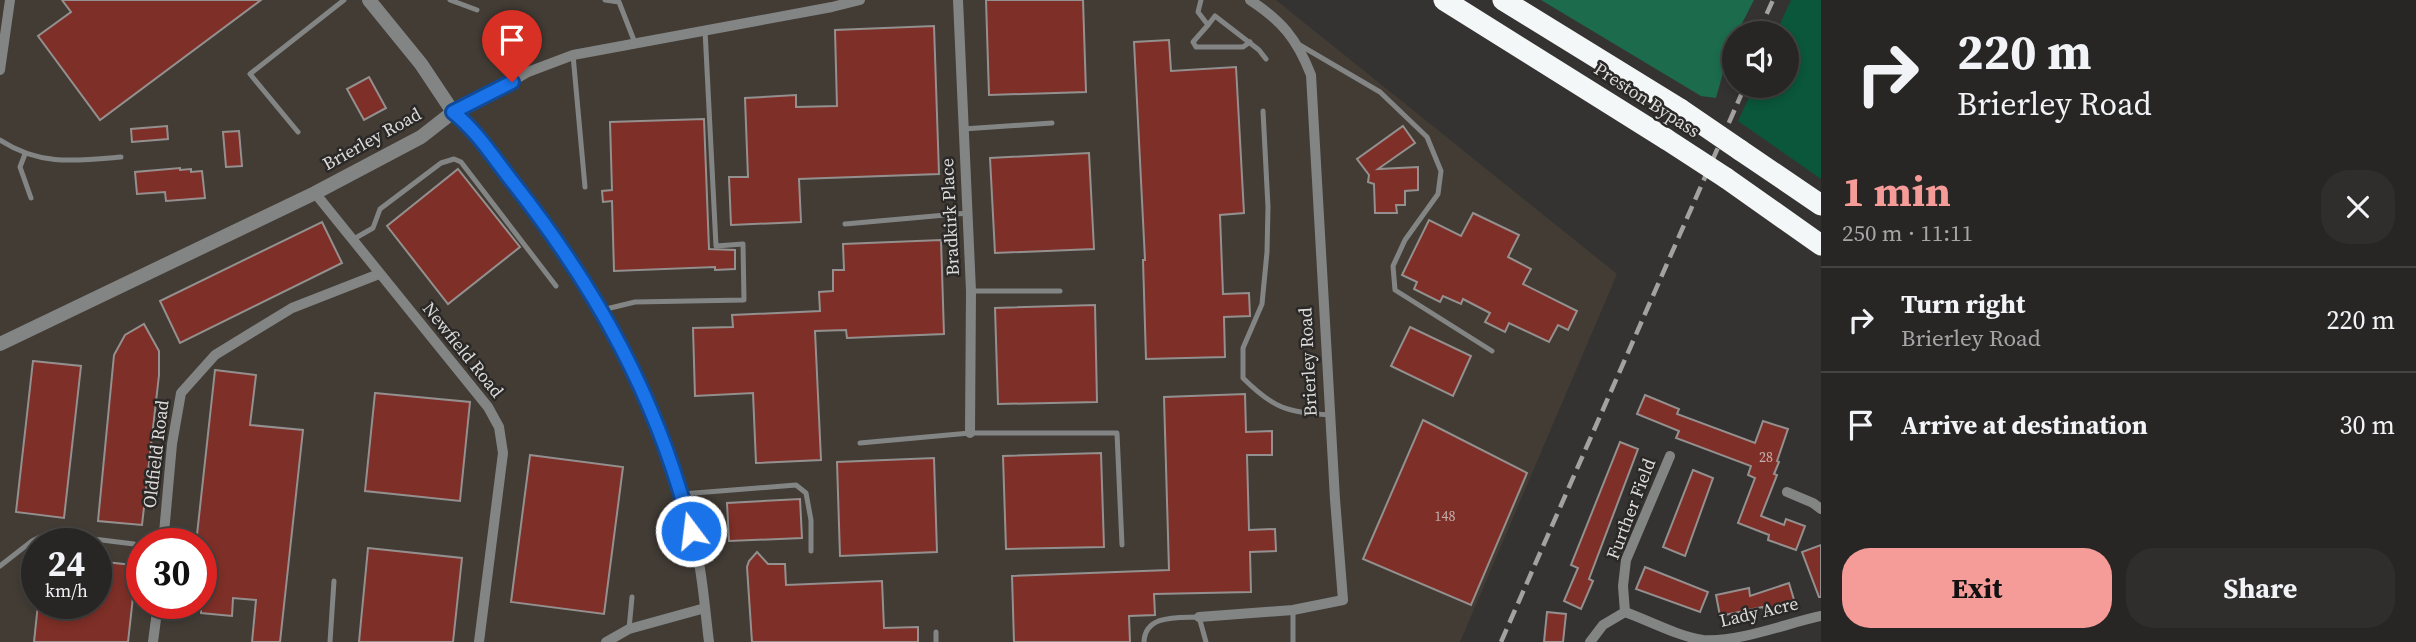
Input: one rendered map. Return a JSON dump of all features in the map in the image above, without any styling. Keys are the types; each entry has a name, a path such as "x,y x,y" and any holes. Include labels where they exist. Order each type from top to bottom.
{"highway":[{"name":"Preston Bypass","path":"1444,0 1666,139 1821,245"},
{"name":"Preston Bypass","path":"1503,0 1680,109 1821,205"}],"street":[{"path":"0,70 10,0"},
{"path":"369,0 421,64 453,112 472,127 559,242 602,310 657,422 682,494 696,550 709,642"},
{"name":"Brierley Road","path":"0,344 315,193 421,137 453,112 475,103 528,72 573,55 860,0"},
{"name":"Bradkirk Place","path":"958,0 971,291 970,433"},
{"name":"Brierley Road","path":"1199,617 1293,610 1343,600 1311,75 1290,32 1269,12 1250,0"},
{"name":"Newfield Road","path":"315,193 488,407 499,427 503,453 479,642"},
{"name":"Oldfield Road","path":"165,528 181,393 215,355 281,315 379,274"},
{"name":"Further Field","path":"1625,612 1623,586 1626,560 1670,456"},
{"path":"1787,492 1821,509"},
{"path":"606,642 629,629 705,608"},
{"path":"1590,642 1603,625 1625,612"},
{"name":"Lady Acre","path":"1625,612 1703,640 1727,640 1821,616"},
{"path":"153,642 156,619"}],"lane":[{"path":"298,132 250,74 344,0"},
{"path":"450,0 477,10"},
{"path":"469,7 477,0"},
{"path":"605,0 620,1 635,43"},
{"path":"1201,0 1198,12 1208,25"},
{"path":"1250,42 1243,47 1196,47 1193,42 1215,16 1250,42 1266,60"},
{"path":"602,310 635,302 744,300 743,244 716,246 705,30"},
{"path":"1296,42 1380,92 1427,137 1441,171 1438,194 1401,248 1393,266 1395,290 1492,351"},
{"path":"573,55 585,187"},
{"path":"1263,111 1268,207 1267,252 1262,304 1243,348 1243,378 1264,399 1275,404 1296,412 1330,415"},
{"path":"963,129 1052,123"},
{"path":"0,140 25,154 64,162 121,157"},
{"path":"25,154 20,167 31,198"},
{"path":"352,240 373,229 380,209 441,163 454,159 461,162 556,286"},
{"path":"845,224 968,213"},
{"path":"971,291 1060,290"},
{"path":"860,443 970,433 1117,433 1122,545"},
{"path":"682,494 796,485 806,493 811,520 811,551"},
{"path":"0,566 42,536 53,534 126,543"},
{"path":"330,642 334,581"},
{"path":"629,629 632,597"},
{"path":"1293,610 1293,642"},
{"path":"1144,642 1144,635 1150,624 1164,619 1199,617 1206,642"},
{"path":"936,632 936,642"}],"shaded area":[{"path":"0,0 1276,0 1617,274 1460,642 0,642"}],"green space":[{"path":"1541,0 1754,0 1743,21 1722,21 1722,76 1716,98 1701,96"},
{"path":"1791,0 1821,0 1821,179 1738,121 1749,98 1799,98 1799,21 1781,21"}],"building":[{"path":"62,0 261,0 100,120 38,36 71,12"},
{"path":"986,0 1083,0 1086,92 989,95"},
{"path":"934,26 939,174 799,179 801,222 731,225 729,177 748,177 745,98 796,95 796,107 837,106 835,30"},
{"path":"1169,40 1171,71 1236,67 1244,213 1220,215 1223,294 1249,293 1250,316 1224,317 1225,357 1146,359 1145,260 1134,42"},
{"path":"369,77 386,108 364,120 347,89"},
{"path":"704,119 709,249 735,250 735,269 715,270 715,267 614,271 612,201 603,202 602,191 612,190 610,122"},
{"path":"167,126 168,139 132,142 131,129"},
{"path":"1403,126 1415,143 1378,169 1418,167 1418,190 1405,191 1405,205 1396,205 1397,213 1375,213 1374,184 1368,182 1369,175 1357,159"},
{"path":"239,131 242,166 226,167 223,132"},
{"path":"1089,153 1094,249 995,253 990,158"},
{"path":"191,169 191,172 202,171 205,198 166,201 165,192 137,194 135,172"},
{"path":"458,169 520,247 448,304 387,226"},
{"path":"1473,213 1519,235 1508,257 1531,269 1523,284 1577,311 1568,330 1558,325 1549,342 1509,323 1505,332 1485,322 1490,313 1463,299 1461,304 1443,296 1440,302 1414,289 1417,282 1402,275 1429,220 1461,236"},
{"path":"322,222 342,263 180,343 160,301"},
{"path":"941,240 944,334 847,338 846,330 815,331 821,460 756,463 753,393 695,396 693,328 733,327 732,315 820,311 819,292 833,291 833,270 844,270 843,244"},
{"path":"1095,305 1097,402 998,404 995,308"},
{"path":"144,324 159,351 159,375 142,525 98,521 114,355 125,335"},
{"path":"1410,327 1471,356 1453,396 1391,366"},
{"path":"33,361 81,366 64,518 16,512"},
{"path":"215,370 256,375 250,425 303,430 280,642 252,642 256,600 233,598 232,616 217,615 217,528 198,528"},
{"path":"375,393 470,402 460,501 365,491"},
{"path":"1245,394 1246,432 1272,431 1272,455 1247,455 1249,530 1275,529 1276,551 1250,552 1251,592 1154,594 1155,615 1129,616 1130,642 1014,642 1012,576 1169,570 1164,397"},
{"path":"1645,395 1679,409 1677,414 1755,443 1763,421 1788,429 1777,461 1779,462 1774,474 1777,475 1761,516 1784,525 1786,519 1805,526 1796,550 1768,540 1769,535 1738,523 1755,478 1748,475 1751,466 1676,438 1679,431 1637,414"},
{"path":"1423,420 1527,473 1471,605 1363,559"},
{"path":"1620,442 1638,449 1589,579 1593,581 1581,609 1564,601 1578,568 1571,565"},
{"path":"1101,453 1104,547 1006,549 1003,456"},
{"path":"530,455 623,467 604,614 511,602"},
{"path":"934,458 937,552 840,556 837,462"},
{"path":"1693,470 1713,478 1685,556 1663,547"},
{"path":"800,499 802,538 729,541 727,503"},
{"path":"1821,545 1821,597 1819,597 1802,552"},
{"path":"368,548 462,558 453,642 359,642"},
{"path":"757,552 768,564 785,564 786,585 882,581 884,628 918,627 918,642 752,642 747,567"},
{"path":"112,563 126,564 126,619 131,619 128,642 34,642 36,619 112,619"},
{"path":"1645,567 1708,592 1700,612 1636,589"},
{"path":"1789,583 1795,603 1765,613 1763,607 1720,616 1716,595 1749,588 1750,596"},
{"path":"1547,612 1566,614 1563,642 1544,642"}],"railway":[{"path":"1763,21 1773,0"},
{"path":"1501,642 1740,98"}],"route":[{"path":"512,82 453,112 472,127 559,242 602,310 657,422 682,494 691,531"}]}
